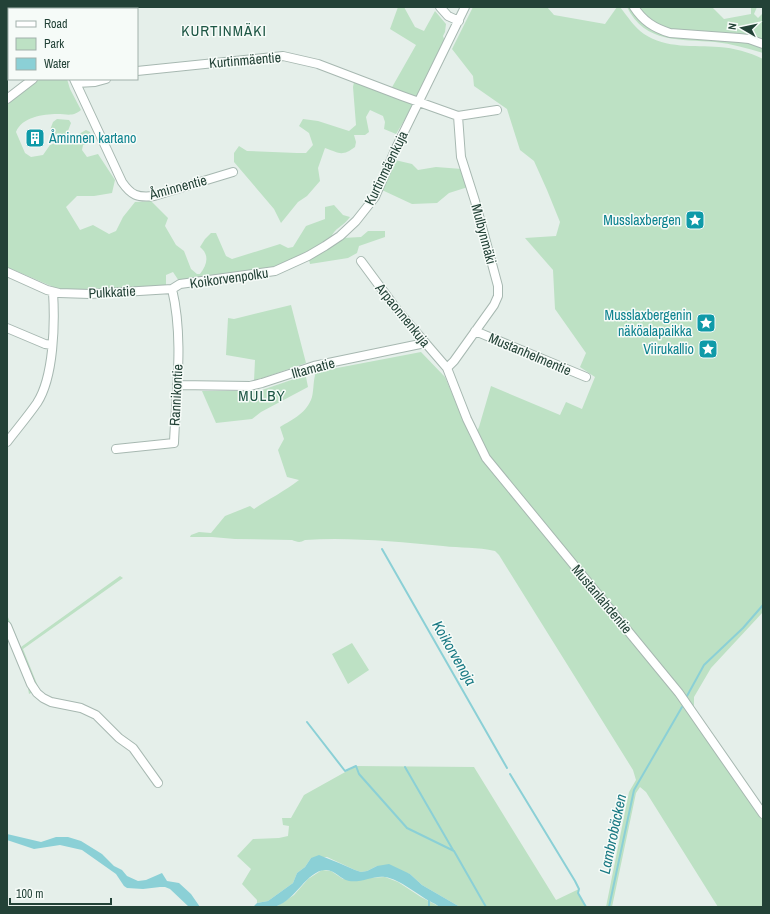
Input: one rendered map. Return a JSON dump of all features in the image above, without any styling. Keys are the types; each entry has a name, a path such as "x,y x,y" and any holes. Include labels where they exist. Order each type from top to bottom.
{"street":[{"path":"440,7 448,16 459,21"},
{"name":"Kurtinmäenkuja","path":"308,256 340,236 368,208 375,197 396,148 465,7"},
{"path":"634,7 645,21 670,33 749,39 763,44"},
{"name":"Kurtinmäentie","path":"138,72 283,56 318,64 419,101"},
{"path":"7,99 32,80"},
{"path":"75,81 95,82 102,80"},
{"name":"Åminnentie","path":"75,81 122,182 128,191 145,197 154,196 233,172"},
{"path":"419,101 458,116 497,110"},
{"name":"Mulbynmäki","path":"447,368 454,361 494,305 498,296 498,286 475,201 461,157 458,116"},
{"name":"Koikorvenpolku","path":"172,289 180,284 271,272 308,256"},
{"name":"Arpaonnenkuja","path":"360,261 379,284 382,291 447,368"},
{"path":"7,272 53,292 54,318 49,370 44,388 38,402 7,442"},
{"name":"Pulkkatie","path":"53,292 90,294 172,289"},
{"name":"Rannikontie","path":"116,449 174,443 178,318 172,289"},
{"path":"7,328 45,344 52,345"},
{"name":"Mustanhelmentie","path":"475,331 586,377"},
{"name":"Iltamatie","path":"177,385 250,386 314,366 425,343"},
{"name":"Mustanlahdentie","path":"447,368 467,419 486,458 665,675 763,814"},
{"path":"7,626 31,684 37,693 51,702 81,708 96,716 119,738 133,748 158,783"}],"green space":[{"path":"398,7 404,7 415,27 424,31 435,11 446,24 443,36 445,42 417,96 414,97 391,89 416,45 390,29"},
{"path":"473,7 547,7 554,15 605,24 617,7 620,7 640,31 661,42 680,45 730,48 747,52 763,59 763,612 711,668 694,697 694,707 688,711 763,821 763,907 718,907 646,792 640,787 636,793 612,907 606,907 629,792 636,780 633,770 499,555 495,551 476,548 357,540 322,539 298,542 292,540 190,537 191,535 199,532 211,533 225,516 250,506 254,509 299,480 287,477 278,450 284,439 280,427 299,415 310,403 316,372 421,352 445,377 470,436 476,433 479,427 491,386 560,415 566,402 582,409 595,377 580,367 586,353 555,309 553,270 525,238 556,236 560,222 534,161 520,150 507,109 474,86 473,76 452,49"},
{"path":"627,7 629,7 638,19 650,29 751,43 763,48 763,53 727,44 677,39 654,34 644,28 635,19"},
{"path":"638,7 712,7 724,19 751,14 751,7 757,7 754,14 758,18 763,13 763,40 747,35 669,29 652,21"},
{"path":"39,80 67,80 70,89 81,110 70,115 51,114 34,117 23,123 16,132 25,153 31,157 43,155 50,145 86,130 90,132 94,142 83,145 82,150 87,157 98,154 115,180 112,193 94,196 77,196 66,207 80,230 93,225 109,234 116,231 123,217 135,202 151,201 168,218 165,226 176,245 184,251 191,269 197,274 200,274 206,264 206,257 205,253 200,247 211,233 216,233 226,256 232,259 280,244 288,248 293,247 306,226 325,219 325,207 334,205 343,215 350,217 334,232 331,238 277,268 179,281 173,272 166,275 166,287 65,292 7,267 7,105"},
{"path":"354,82 412,103 410,111 396,134 384,129 385,122 383,116 370,110 366,117 369,132 365,135 354,135 356,142 355,147 343,153 337,153 325,148 318,168 320,181 307,196 298,202 281,223 274,209 234,162 234,153 239,146 247,151 306,153 313,145 309,133 299,126 303,119 318,121 349,131 356,125 353,87"},
{"path":"57,119 69,120 71,123 66,136 61,138 54,136 50,130 53,122"},
{"path":"395,160 412,164 418,170 436,167 462,169 468,187 449,193 437,203 412,204 382,190"},
{"path":"368,231 385,231 385,237 359,246 357,253 348,258 310,264 309,260 343,238 361,237"},
{"path":"291,305 306,363 254,381 255,360 226,355 228,318 234,319"},
{"path":"303,376 306,377 308,387 261,412 252,419 216,423 202,391 259,391"},
{"path":"120,576 123,578 23,649 39,689 29,694 7,636 7,615 21,647"},
{"path":"352,643 369,670 348,684 332,654"},
{"path":"356,766 474,767 556,900 579,889 578,893 586,907 460,907 422,885 410,874 377,866 361,872 327,857 311,858 305,867 297,873 293,883 268,901 257,903 257,900 242,884 251,869 237,856 253,839 279,838 288,836 289,826 283,825 282,818 291,818 304,795"},
{"path":"322,870 331,871 343,879 385,877 398,882 440,907 276,907 294,895 308,879"}],"water":[{"path":"7,834 41,842 56,837 68,837 81,841 102,854 114,866 122,870 127,876 138,881 146,880 162,873 167,881 179,883 191,894 200,907 189,907 170,889 165,887 143,889 127,888 116,874 82,850 60,845 34,849 7,840"},
{"path":"319,855 361,872 377,866 389,864 410,874 422,885 460,907 439,907 391,878 377,877 359,881 349,881 331,871 325,870 312,875 290,898 283,903 277,906 265,908 253,907 257,903 268,901 293,883 297,873 305,867 311,858"}],"waterway":[{"name":"Koikorvenoja","path":"382,549 507,768"},
{"name":"Lambrobäcken","path":"687,696 704,665 743,628 763,605"},
{"name":"Lambrobäcken","path":"609,907 634,790 682,707"},
{"path":"307,722 345,771 356,766 359,774 407,828 454,851 486,907"},
{"path":"405,767 453,850"},
{"name":"Koikorvenoja","path":"510,774 575,881 579,889 578,893 586,907"},
{"path":"429,899 429,907"}],"place":[{"name":"Åminnen kartano","path":"35,138"},
{"name":"Musslaxbergen","path":"695,220"},
{"name":"Musslaxbergenin näköalapaikka","path":"706,323"},
{"name":"Viirukallio","path":"708,349"}],"district":[{"name":"KURTINMÄKI","path":"224,31"},
{"name":"MULBY","path":"262,396"}]}
